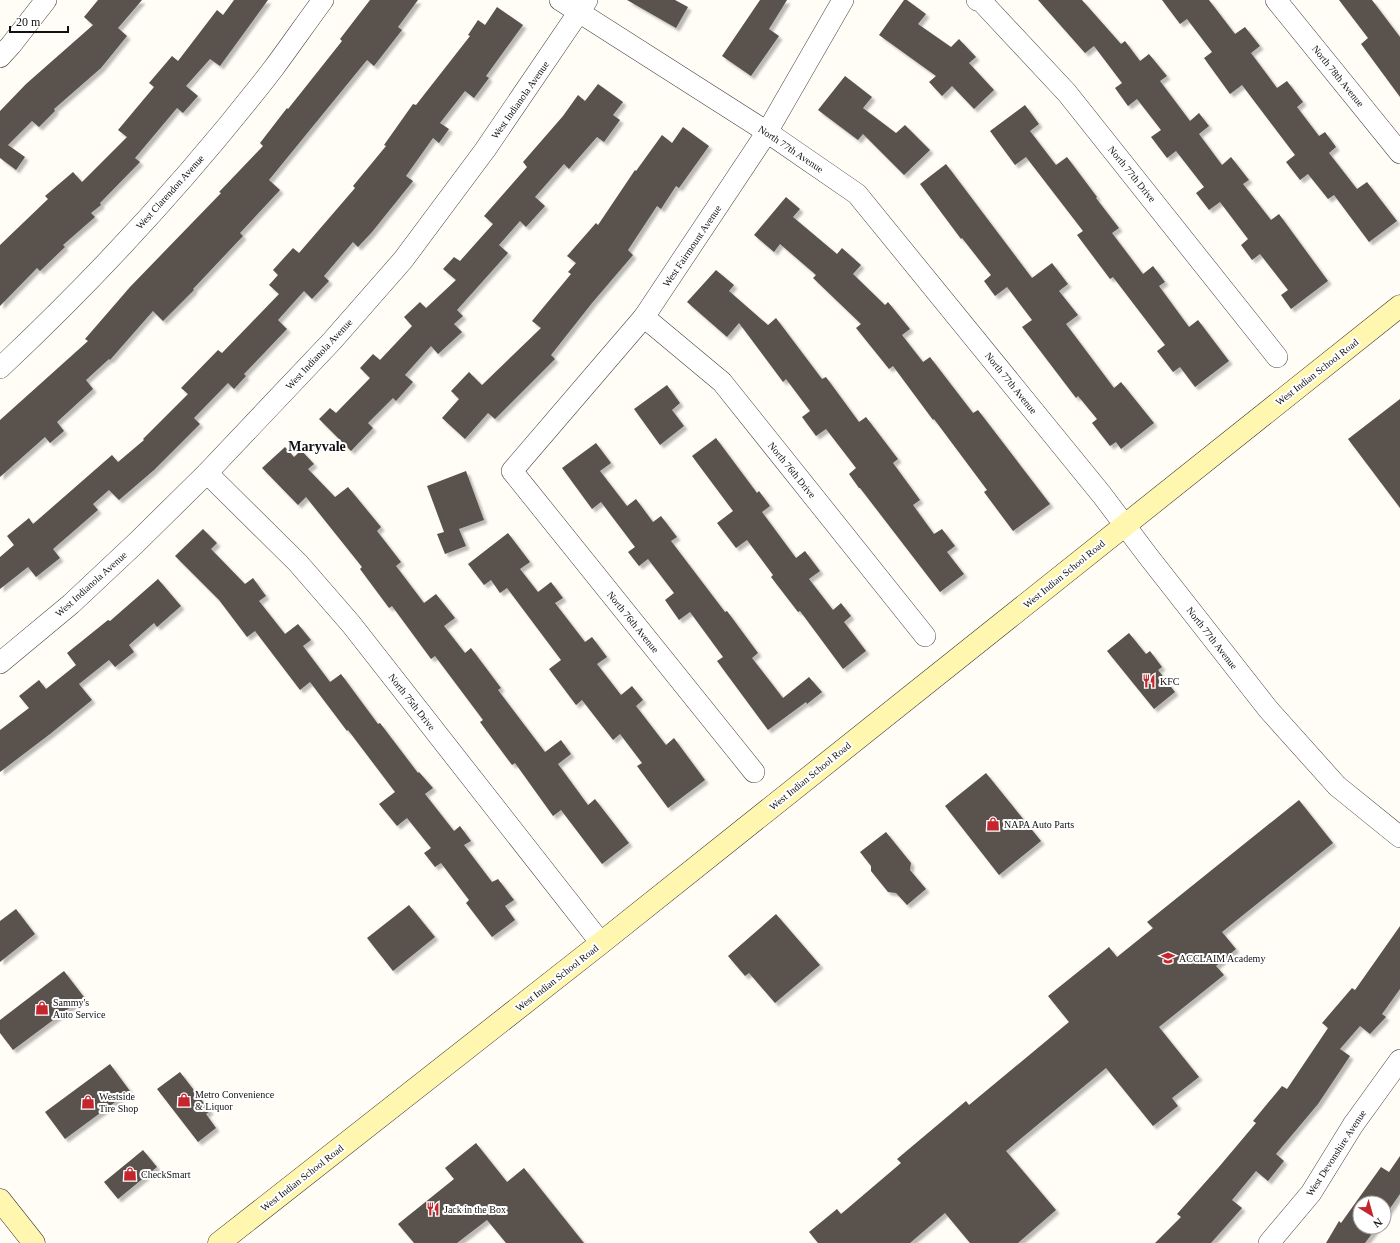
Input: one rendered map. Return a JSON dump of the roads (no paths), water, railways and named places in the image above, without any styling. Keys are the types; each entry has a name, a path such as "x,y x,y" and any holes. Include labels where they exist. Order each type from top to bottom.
{"main road":[{"name":"West Indian School Road","path":"219,1243 601,943 1400,306"},
{"path":"0,1200 34,1243"}],"street":[{"path":"0,57 46,0"},
{"name":"West Clarendon Avenue","path":"0,368 44,326 120,248 211,145 274,68 323,0"},
{"name":"North 77th Avenue","path":"560,0 584,6 857,194 1102,495 1124,526 1268,709 1337,786 1400,837"},
{"name":"West Fairmount Avenue","path":"512,471 644,317 767,132 843,0"},
{"name":"North 77th Drive","path":"977,0 987,8 1067,93 1277,357"},
{"name":"North 78th Avenue","path":"1276,0 1400,153"},
{"name":"West Indianola Avenue","path":"0,663 71,604 136,543 207,473 332,341 402,260 485,150 584,6"},
{"name":"North 76th Drive","path":"644,317 722,382 925,636"},
{"name":"North 76th Avenue","path":"512,471 754,772"},
{"name":"North 75th Drive","path":"207,473 298,563 346,618 601,943"},
{"name":"West Devonshire Avenue","path":"1270,1243 1311,1192 1353,1125 1400,1060"}],"place":[{"name":"KFC","path":"1149,681"},
{"name":"NAPA Auto Parts","path":"993,824"},
{"name":"ACCLAIM Academy","path":"1168,958"},
{"name":"Sammy's Auto Service","path":"42,1008"},
{"name":"Metro Convenience & Liquor","path":"184,1100"},
{"name":"Westside Tire Shop","path":"88,1102"},
{"name":"CheckSmart","path":"130,1174"},
{"name":"Jack in the Box","path":"433,1209"}],"district":[{"name":"Maryvale","path":"317,446"}]}
